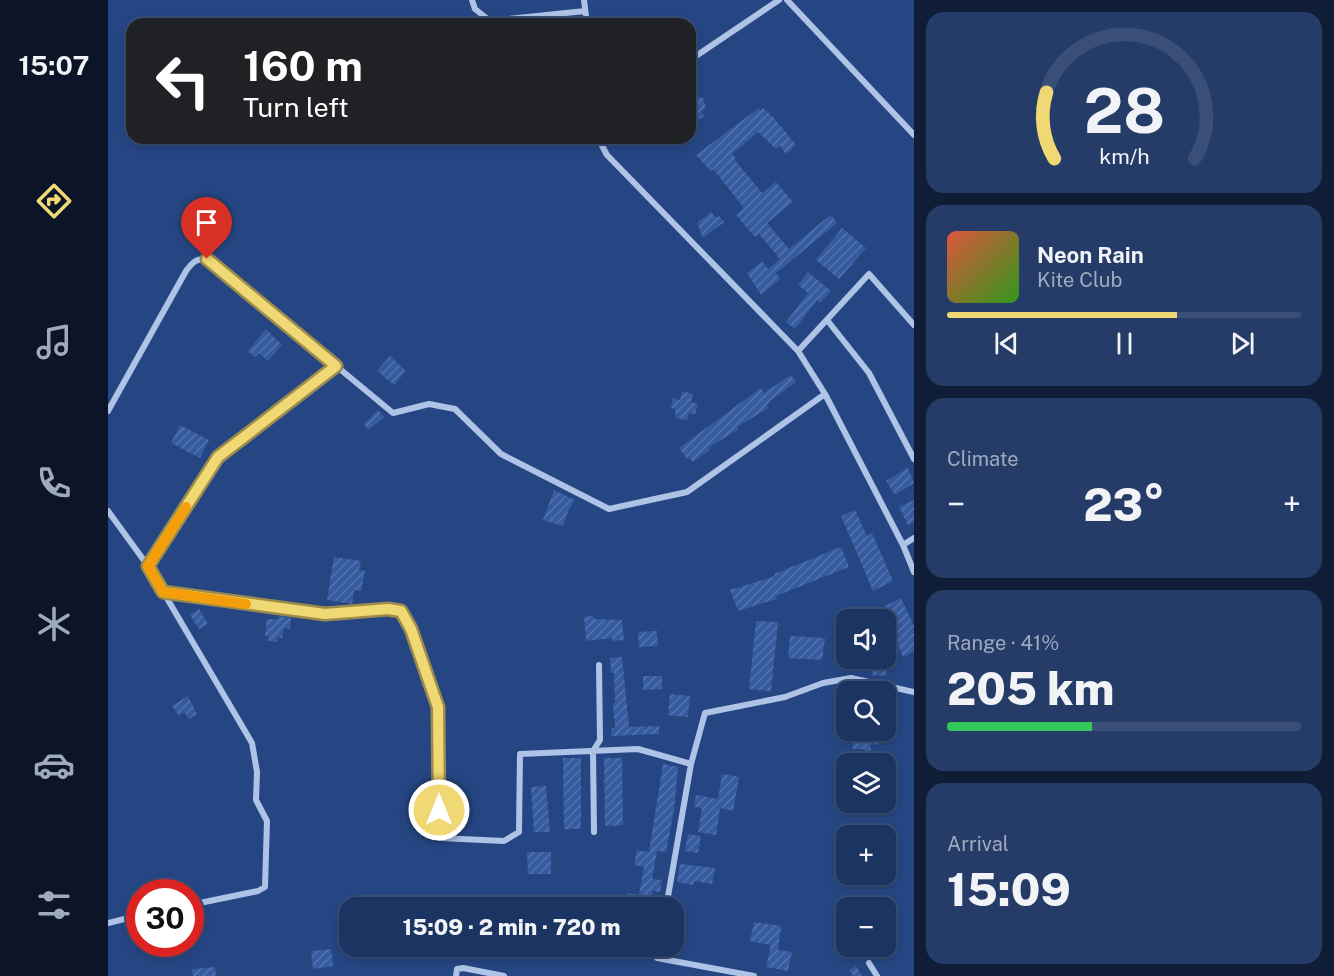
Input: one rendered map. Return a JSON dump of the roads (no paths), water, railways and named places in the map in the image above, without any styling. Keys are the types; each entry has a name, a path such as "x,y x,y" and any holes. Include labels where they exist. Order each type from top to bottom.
{"street":[{"path":"472,0 475,9 486,18"},
{"path":"584,0 586,18"},
{"path":"696,56 779,0"},
{"path":"787,0 914,135"},
{"path":"518,18 585,11"},
{"path":"601,144 607,155 798,351 825,394 903,545 914,572"},
{"path":"108,411 186,271 193,262 200,258 207,259 393,413 429,404 455,409 501,454 609,509 687,492 825,394"},
{"path":"798,351 870,274 914,325"},
{"path":"827,320 869,373 914,459"},
{"path":"148,566 218,457 336,366"},
{"path":"108,511 148,566 252,743 256,772 256,800 267,821 267,881 265,887 239,896 204,902"},
{"path":"903,545 914,538"},
{"path":"163,592 325,614 388,609 401,611 411,629 438,707 439,810"},
{"path":"594,832 593,751 600,740 599,665"},
{"path":"668,897 690,764 705,713 785,697 823,683 851,678 914,692"},
{"path":"440,838 504,841 519,832 520,754 638,749 690,764"},
{"path":"108,923 126,918"},
{"path":"657,957 754,976"},
{"path":"869,963 877,976"},
{"path":"456,976 457,969 463,968 504,976"}]}
